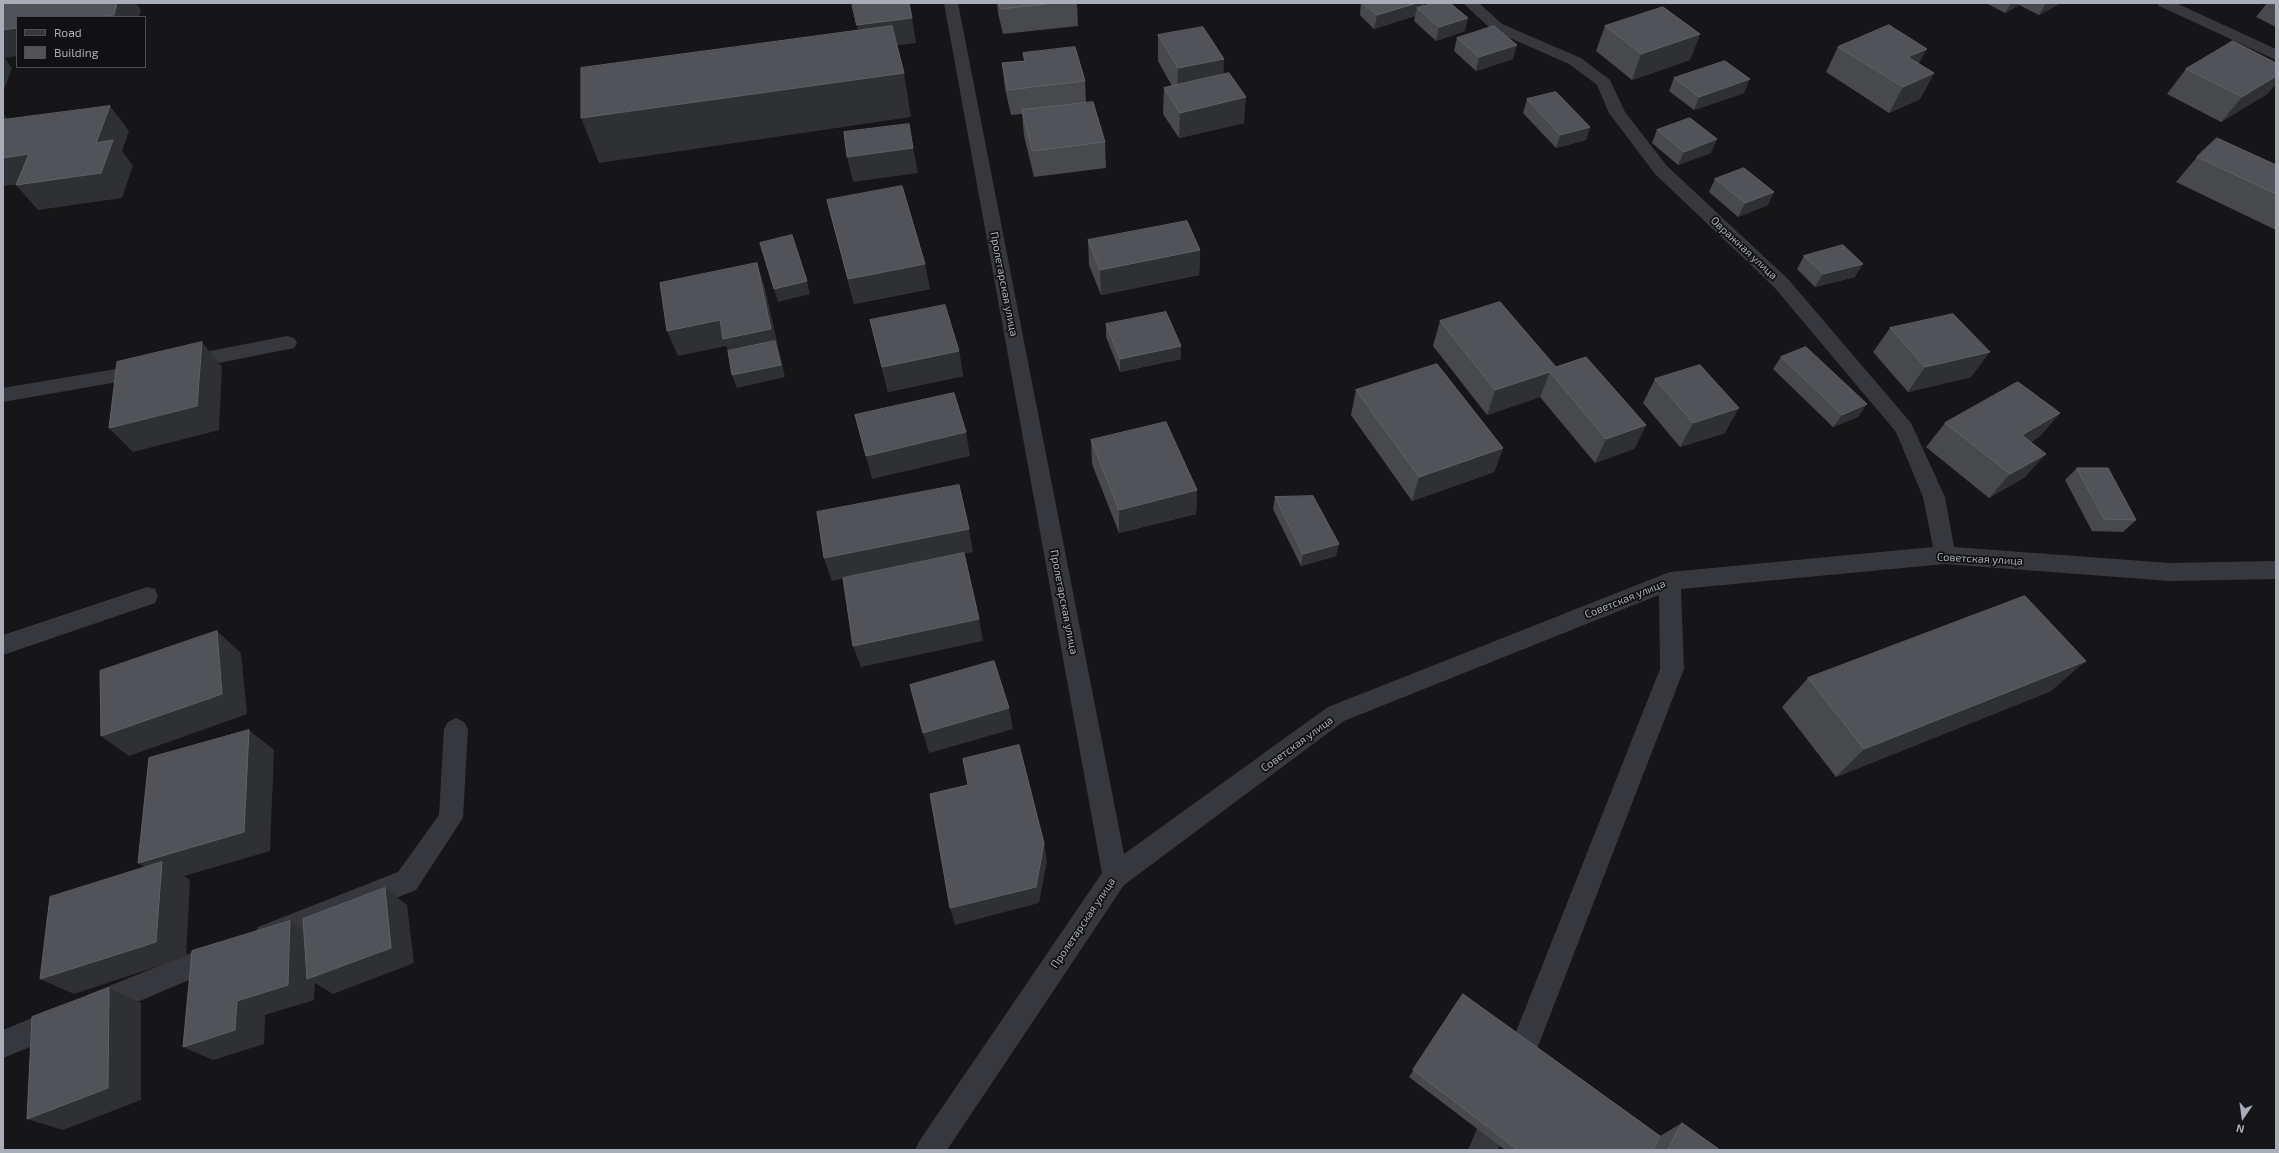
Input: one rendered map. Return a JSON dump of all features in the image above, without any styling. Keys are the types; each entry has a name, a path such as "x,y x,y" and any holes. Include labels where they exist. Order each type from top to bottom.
{"street":[{"name":"Пролетарская улица","path":"930,1150 1116,876 951,3"},
{"name":"Овражная улица","path":"1470,3 1497,26 1575,60 1604,83 1617,113 1661,170 1781,283 1904,428 1934,497 1944,555"},
{"path":"2164,3 2276,55"},
{"path":"3,395 71,385 287,343"},
{"name":"Советская улица","path":"1116,876 1336,714 1670,581 1944,555 2170,572 2276,570"},
{"path":"1483,1150 1672,669 1670,581"},
{"path":"3,645 147,596"},
{"path":"3,1044 244,945 407,881 451,818 456,729"}],"building":[{"path":"3,3 117,3 114,15 16,16 16,28 3,30"},
{"path":"852,3 909,3 912,18 857,25"},
{"path":"999,3 1055,3 1001,9"},
{"path":"1363,3 1417,3 1377,15"},
{"path":"1433,3 1450,3 1468,18 1439,27 1417,8"},
{"path":"1663,7 1700,34 1641,54 1605,26"},
{"path":"1889,25 1927,49 1908,57 1934,73 1903,87 1838,47"},
{"path":"892,26 904,73 581,118 581,68"},
{"path":"1494,26 1517,45 1479,57 1457,38"},
{"path":"1203,27 1224,59 1178,68 1158,35"},
{"path":"2233,41 2276,63 2276,76 2242,97 2186,69"},
{"path":"1075,47 1085,81 1008,90 1002,63 1025,61 1023,53"},
{"path":"1725,61 1750,79 1699,97 1674,78"},
{"path":"1229,73 1246,97 1180,113 1164,88"},
{"path":"1556,92 1590,127 1560,135 1527,99"},
{"path":"1093,102 1105,142 1032,151 1022,110"},
{"path":"110,106 96,143 113,140 101,173 16,185 29,154 3,158 3,120"},
{"path":"1690,118 1717,139 1684,152 1657,130"},
{"path":"909,124 913,148 847,157 844,132"},
{"path":"2217,138 2276,165 2276,194 2197,157"},
{"path":"1744,168 1774,192 1745,203 1715,179"},
{"path":"902,186 925,264 848,279 827,200"},
{"path":"1187,221 1200,250 1100,270 1088,240"},
{"path":"792,235 807,281 774,289 760,243"},
{"path":"1843,245 1863,264 1823,274 1804,256"},
{"path":"757,263 771,329 723,339 720,320 667,331 660,283"},
{"path":"1500,302 1556,367 1586,357 1646,425 1606,439 1550,372 1495,390 1440,321"},
{"path":"945,305 959,351 882,367 870,320"},
{"path":"1166,312 1181,346 1120,359 1106,324"},
{"path":"1953,314 1990,352 1925,367 1890,328"},
{"path":"775,341 781,365 732,375 728,351"},
{"path":"202,342 197,406 109,428 117,362"},
{"path":"1806,347 1867,404 1842,415 1781,357"},
{"path":"1437,364 1503,448 1419,477 1356,390"},
{"path":"1700,365 1739,408 1693,423 1655,379"},
{"path":"2018,382 2060,413 2022,435 2046,454 2010,474 1945,423"},
{"path":"954,393 966,432 866,456 855,415"},
{"path":"1166,422 1197,490 1119,510 1091,440"},
{"path":"2077,468 2108,468 2136,520 2104,519"},
{"path":"959,485 969,529 824,558 817,512"},
{"path":"1313,496 1339,544 1303,554 1275,497"},
{"path":"964,553 979,619 853,646 843,578"},
{"path":"2025,596 2086,661 1864,749 1808,678"},
{"path":"217,631 222,694 101,736 100,671"},
{"path":"994,661 1009,708 923,733 910,685"},
{"path":"249,730 244,832 138,863 149,758"},
{"path":"1019,745 1044,843 1036,887 950,908 930,794 968,785 963,759"},
{"path":"162,862 156,942 40,979 50,897"},
{"path":"385,888 391,948 307,979 303,919"},
{"path":"290,921 288,985 237,1001 235,1030 183,1047 192,951"},
{"path":"109,988 108,1088 27,1119 32,1017"},
{"path":"1463,994 1660,1136 1653,1150 1518,1150 1413,1070"},
{"path":"1682,1123 1720,1150 1668,1150"}]}
